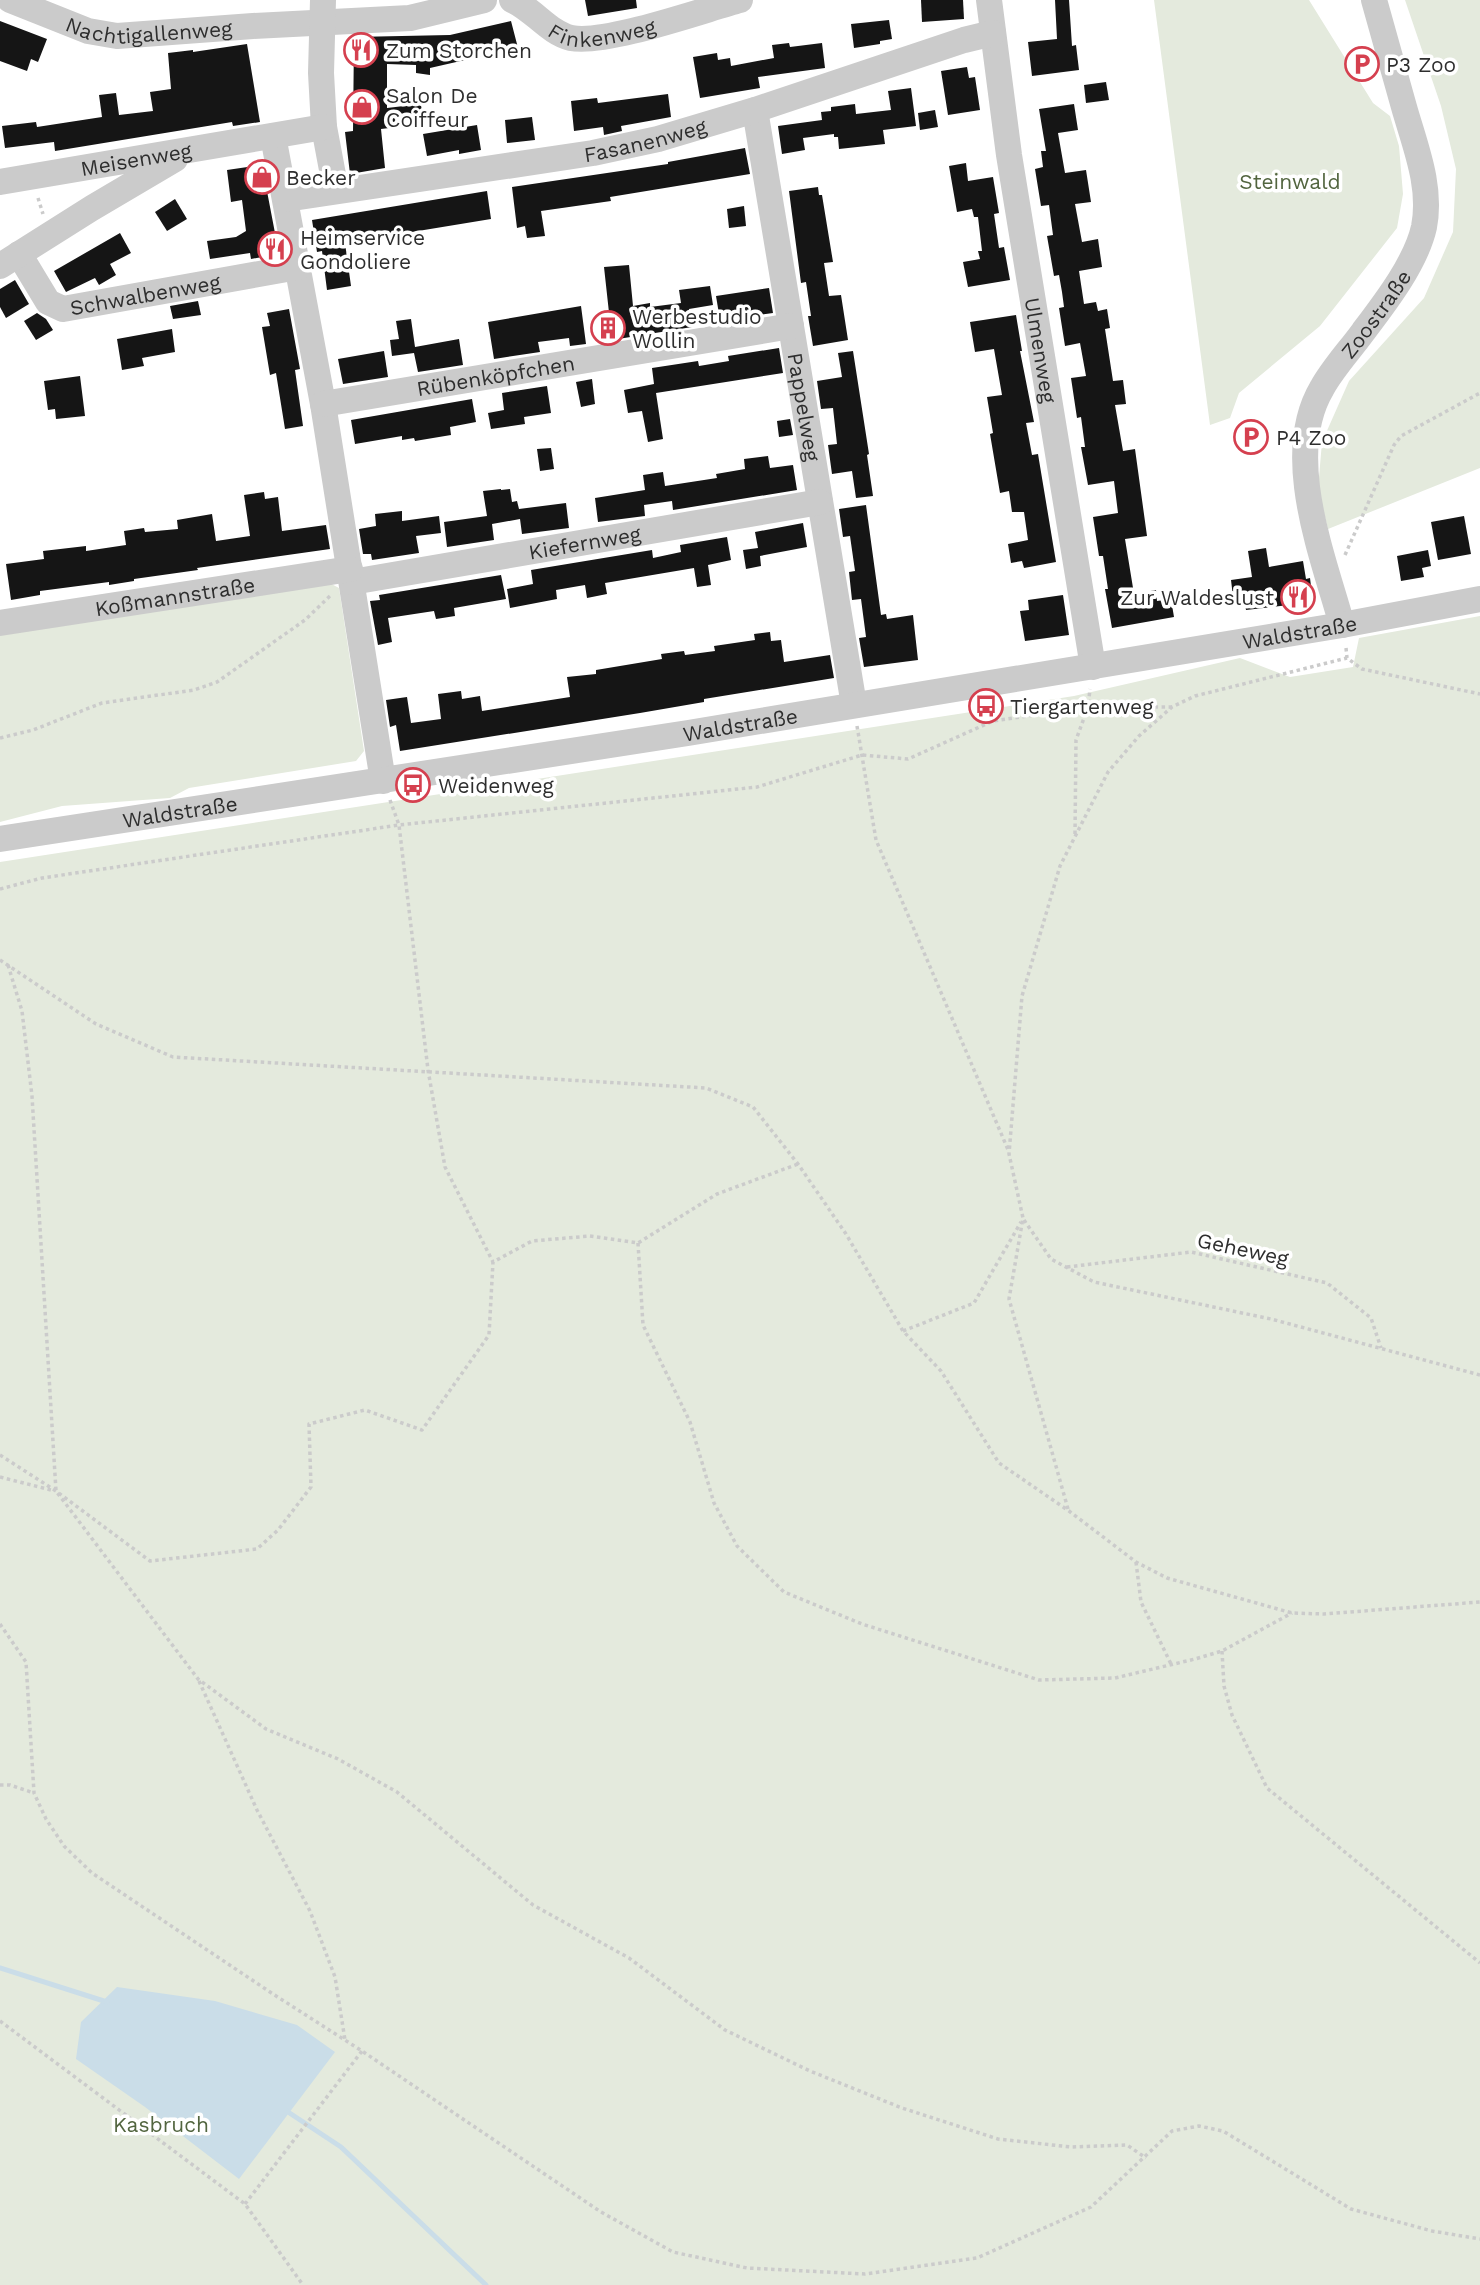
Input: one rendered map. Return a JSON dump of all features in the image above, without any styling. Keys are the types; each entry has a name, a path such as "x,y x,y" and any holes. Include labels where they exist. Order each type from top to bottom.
{"street":[{"name":"Nachtigallenweg","path":"10,0 88,31 117,36 253,26 322,12"},
{"path":"336,191 324,127 322,12 410,18 484,0"},
{"name":"Finkenweg","path":"512,0 524,5 555,30 570,38 596,38 740,0"},
{"path":"989,0 993,33"},
{"name":"Zoostraße","path":"1342,625 1308,500 1305,458 1310,421 1321,389 1389,297 1414,253 1424,227 1426,187 1374,0"},
{"name":"Fasanenweg","path":"286,200 593,153 658,139 993,33"},
{"name":"Ulmenweg","path":"993,33 1011,169 1093,667"},
{"name":"Pappelweg","path":"755,110 854,705"},
{"name":"Meisenweg","path":"0,182 324,127"},
{"path":"273,136 323,404 383,781"},
{"path":"10,260 187,152"},
{"path":"82,168 92,208"},
{"name":"Schwalbenweg","path":"10,260 48,302 63,309 298,267"},
{"name":"Rübenköpfchen","path":"323,404 791,326"},
{"name":"Kiefernweg","path":"351,576 820,502"},
{"name":"Koßmannstraße","path":"0,623 351,576"},
{"name":"Waldstraße","path":"0,839 383,781 1093,667 1480,599"}],"path":[{"path":"31,176 50,234"},
{"path":"1331,585 1394,445 1401,436 1480,393"},
{"path":"0,738 33,730 102,703 194,690 217,682 305,620 351,576"},
{"path":"1009,1154 1022,996 1060,866 1108,772 1139,736 1172,707 1195,696 1348,657 1362,669 1480,694"},
{"path":"854,705 876,840 1009,1154 1023,1218 1051,1259 1094,1282 1271,1319 1480,1375"},
{"path":"0,889 42,878 399,825 757,787 862,755 908,759 993,720 1088,707 1172,707"},
{"path":"1074,836 1076,740 1088,707"},
{"path":"0,1455 56,1491 150,1560 257,1549 278,1530 311,1487 309,1424 365,1410 422,1430 489,1335 492,1262 446,1167 428,1070 399,825 383,781"},
{"path":"0,960 96,1024 173,1057 706,1088 753,1107 798,1164 846,1234 903,1331 941,1371 999,1463 1136,1562 1167,1578 1292,1613 1324,1614 1480,1602"},
{"path":"8,965 22,1011 32,1096 56,1491 198,1679 257,1810 310,1911 335,1977 345,2040"},
{"path":"492,1262 532,1241 590,1236 638,1243 718,1194 798,1164"},
{"path":"903,1331 974,1303 1023,1218"},
{"path":"1023,1218 1009,1299 1069,1511"},
{"path":"638,1243 643,1325 690,1422 714,1503 737,1546 784,1592 862,1624 1039,1680 1115,1678 1222,1651 1292,1613"},
{"name":"Geheweg","path":"1065,1267 1191,1252 1327,1283 1371,1318 1381,1348"},
{"path":"0,1477 56,1491"},
{"path":"1136,1562 1141,1602 1171,1664"},
{"path":"0,1624 26,1662 34,1793 46,1819 64,1846 92,1873 601,2212 673,2252 747,2268 865,2274 977,2258 1091,2207 1172,2132 1199,2126 1223,2132 1351,2209 1432,2231 1480,2239"},
{"path":"1222,1651 1224,1686 1232,1715 1267,1788 1480,1963"},
{"path":"198,1679 266,1729 338,1759 397,1792 533,1905 629,1958 725,2030 810,2071 902,2108 998,2139 1071,2147 1127,2145 1146,2158"},
{"path":"0,1785 10,1785 34,1793"},
{"path":"0,2021 245,2204 303,2285"},
{"path":"245,2204 362,2051"}],"green space":[{"name":"Steinwald","path":"1154,0 1309,0 1373,103 1390,116 1399,146 1403,194 1397,228 1320,326 1239,393 1230,418 1210,425"},
{"path":"1405,0 1480,0 1480,468 1328,529 1318,489 1322,442 1349,381 1424,298 1453,232 1456,169 1441,106"},
{"path":"322,579 339,588 364,751 356,761 189,788 170,798 62,806 0,822 0,635"},
{"name":"Kasbruch","path":"1480,616 1480,2285 0,2285 0,862 1074,696 1240,658 1290,677 1353,667 1359,638"}],"water":[{"path":"117,1987 215,2001 297,2025 335,2052 239,2179 145,2107 76,2059 81,2022"}],"building":[{"path":"585,0 636,0 637,8 588,16"},
{"path":"921,0 963,0 964,19 922,22"},
{"path":"1055,0 1069,0 1072,46 1076,45 1079,70 1032,76 1028,42 1057,39"},
{"path":"889,20 892,39 854,48 851,24"},
{"path":"0,21 47,39 38,62 31,59 27,71 0,61"},
{"path":"511,21 518,48 430,68 430,75 416,73 416,65 387,64 387,108 421,104 423,124 381,129 385,168 350,174 345,132 353,131 354,37 450,35"},
{"path":"789,43 790,47 822,43 825,68 758,77 760,88 700,98 693,57 717,53 718,60 730,58 731,66 774,58 772,45"},
{"path":"247,44 260,122 233,126 232,122 55,151 54,142 5,148 2,126 36,122 37,127 102,117 99,95 116,93 119,115 153,111 150,92 171,89 168,53"},
{"path":"967,67 969,78 975,77 980,110 948,115 941,71"},
{"path":"1106,82 1109,100 1086,103 1084,85"},
{"path":"911,88 916,126 883,130 885,144 839,149 838,137 834,137 834,134 803,138 805,150 782,154 778,126 822,120 821,112 831,111 831,107 855,104 856,114 891,110 888,91"},
{"path":"668,94 671,117 621,126 622,131 604,135 603,127 574,131 571,101 597,98 598,103"},
{"path":"1074,104 1078,130 1058,133 1065,173 1086,170 1091,202 1075,204 1082,242 1098,239 1102,267 1079,271 1084,304 1096,302 1098,311 1107,309 1110,328 1105,329 1113,381 1123,380 1126,404 1115,405 1123,451 1135,449 1147,536 1125,539 1134,594 1156,590 1157,601 1171,599 1174,617 1112,628 1105,589 1108,589 1103,556 1099,556 1093,517 1118,513 1114,481 1088,485 1081,447 1085,447 1081,417 1077,418 1071,378 1086,376 1080,343 1065,346 1059,308 1064,307 1062,292 1059,275 1054,276 1047,236 1053,235 1049,205 1041,206 1035,169 1043,167 1041,151 1046,151 1039,109"},
{"path":"935,110 938,127 920,130 918,113"},
{"path":"532,117 535,140 507,143 505,120"},
{"path":"477,125 481,150 459,154 459,150 427,156 423,134"},
{"path":"745,148 750,174 610,197 611,201 541,211 545,236 527,238 525,226 517,228 512,187 668,164"},
{"path":"966,163 968,181 993,177 999,213 994,214 999,248 1004,247 1010,280 968,287 963,262 980,259 978,251 982,251 978,217 974,217 972,209 957,212 949,166"},
{"path":"262,165 279,254 251,259 250,253 210,259 207,241 236,237 246,231 242,200 231,202 227,170"},
{"path":"818,187 819,195 822,195 833,262 824,263 829,296 841,295 848,340 813,346 806,282 801,283 789,191"},
{"path":"487,191 491,219 345,243 351,286 327,290 322,251 317,252 312,220"},
{"path":"175,199 187,219 167,231 155,212"},
{"path":"744,206 746,226 729,228 727,209"},
{"path":"120,233 131,253 110,264 116,275 99,285 95,278 66,292 54,271"},
{"path":"629,265 633,306 681,303 679,290 710,286 713,305 689,309 692,327 612,340 604,267"},
{"path":"15,280 29,304 6,318 0,307 0,289"},
{"path":"769,288 773,313 720,320 716,296"},
{"path":"198,301 201,315 173,319 170,306"},
{"path":"581,306 586,344 570,346 569,338 538,342 540,352 494,359 488,322"},
{"path":"289,309 300,369 295,370 303,426 285,429 276,373 270,375 262,327 270,326 267,313"},
{"path":"37,313 46,319 53,330 36,340 24,321"},
{"path":"1016,315 1034,422 1026,423 1032,455 1038,454 1056,562 1024,568 1022,561 1011,563 1008,544 1028,540 1024,512 1012,512 1009,491 1000,493 990,434 993,433 987,397 1002,395 994,349 975,352 970,322"},
{"path":"411,319 415,347 459,339 463,365 418,372 414,353 392,356 390,340 399,339 396,321"},
{"path":"172,329 175,352 142,358 144,366 122,370 117,339"},
{"path":"779,348 783,373 656,393 663,439 648,442 642,411 628,413 624,390 654,384 652,368 698,361 699,366 729,361 728,356"},
{"path":"384,351 388,377 343,384 338,359"},
{"path":"853,351 873,496 856,498 852,471 832,474 828,445 837,444 833,408 821,409 817,381 842,377 838,353"},
{"path":"80,376 85,416 56,419 55,409 48,410 44,381"},
{"path":"592,379 595,404 581,407 576,382"},
{"path":"547,386 551,413 524,417 525,424 491,429 488,413 504,410 502,393"},
{"path":"472,399 476,422 450,427 451,435 415,441 414,438 402,440 402,436 355,444 351,420"},
{"path":"790,419 793,435 779,437 777,421"},
{"path":"551,448 554,469 540,471 537,449"},
{"path":"768,456 770,468 793,465 797,490 673,510 672,501 644,505 645,516 598,522 595,498 645,490 643,475 663,472 665,486 717,478 716,474 745,469 744,459"},
{"path":"510,489 512,502 517,501 519,509 566,503 569,528 522,534 520,519 492,524 494,540 447,547 444,522 487,516 483,491"},
{"path":"264,492 265,499 278,497 282,531 326,525 330,549 197,568 198,570 109,585 109,582 40,591 40,595 11,600 6,564 44,559 43,551 86,546 86,551 126,545 124,531 144,528 145,532 178,529 177,520 212,514 216,541 250,536 244,495"},
{"path":"866,505 881,615 886,614 887,619 913,615 918,660 864,667 859,638 866,637 861,599 852,600 849,572 855,571 850,536 843,537 839,509"},
{"path":"402,511 402,521 439,516 441,533 416,536 419,553 372,560 371,554 363,554 359,529 376,526 375,514"},
{"path":"1464,516 1471,554 1438,560 1431,522"},
{"path":"803,523 807,547 760,556 761,566 746,569 743,550 758,548 755,532"},
{"path":"727,537 731,560 708,565 711,585 697,587 694,568 605,583 607,594 587,598 585,585 556,590 557,599 510,608 507,589 533,584 531,570 652,550 653,558 681,552 680,545"},
{"path":"1266,548 1269,567 1303,561 1306,579 1310,578 1313,602 1246,610 1245,604 1234,605 1231,580 1252,577 1248,551"},
{"path":"1428,550 1431,566 1422,568 1424,577 1401,581 1397,556"},
{"path":"501,575 506,599 454,608 455,616 436,619 434,611 388,618 392,642 378,645 370,601 380,600 379,595"},
{"path":"1063,595 1069,635 1025,641 1020,611 1029,610 1028,600"},
{"path":"770,632 771,641 781,640 784,662 830,655 834,678 704,699 704,702 640,713 400,751 396,725 390,727 386,700 407,697 411,723 441,719 438,694 461,691 462,699 480,696 482,711 570,697 567,677 596,674 596,670 662,659 661,654 684,651 685,655 715,651 714,646 755,640 754,634"}],"waterway":[{"path":"0,1968 107,2002"},
{"path":"285,2110 341,2147 486,2285"}],"place":[{"name":"Zum Storchen","path":"361,50"},
{"name":"P3 Zoo","path":"1362,64"},
{"name":"Salon De Coiffeur","path":"362,107"},
{"name":"Becker","path":"262,177"},
{"name":"Heimservice Gondoliere","path":"275,249"},
{"name":"Werbestudio Wollin","path":"608,328"},
{"name":"P4 Zoo","path":"1251,437"},
{"name":"Zur Waldeslust","path":"1298,597"},
{"name":"Tiergartenweg","path":"986,706"},
{"name":"Weidenweg","path":"413,785"}]}
